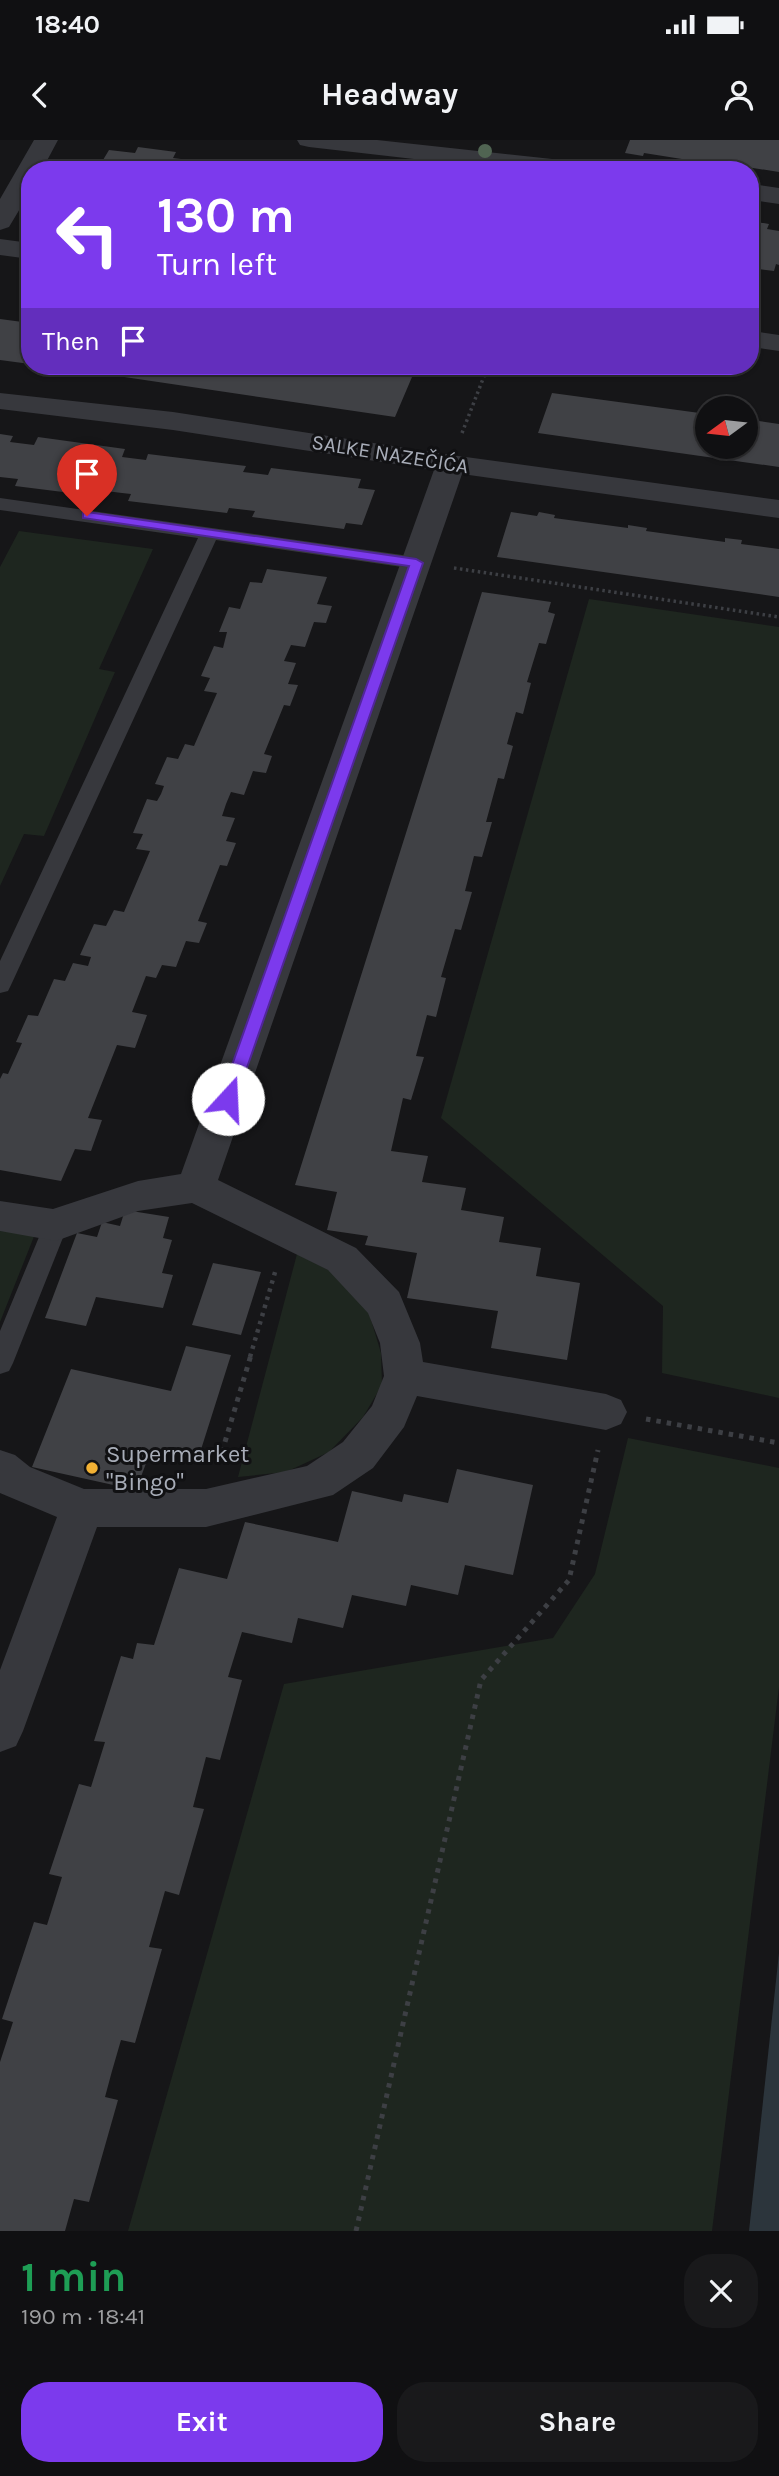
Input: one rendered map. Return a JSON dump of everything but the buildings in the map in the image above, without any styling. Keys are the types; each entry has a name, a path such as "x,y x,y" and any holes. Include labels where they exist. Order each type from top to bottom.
{"street":[{"path":"34,161 46,140"},
{"path":"309,140 556,161"},
{"path":"0,222 21,185"},
{"path":"759,193 779,196"},
{"path":"0,247 21,250"},
{"path":"759,340 779,342"},
{"name":"SALKE NAZEČIĆA","path":"0,401 173,421 451,464 779,509"},
{"path":"196,1187 451,464"},
{"path":"0,1216 57,1225 138,1196 196,1187 342,1259 385,1304 400,1343 404,1376 389,1415 358,1455 318,1482 206,1508 82,1508 15,1480 0,1468"},
{"path":"404,1376 606,1412"},
{"path":"0,1731 82,1508"}],"lane":[{"path":"0,504 416,563"},
{"path":"0,985 210,532"},
{"path":"0,1363 57,1225"}],"path":[{"path":"451,464 485,375"},
{"path":"416,563 779,617"},
{"path":"206,1508 287,1231"},
{"path":"356,2231 481,1680 569,1580 606,1412 779,1443"}],"shaded area":[{"path":"19,531 153,549 99,669 115,672 44,836 24,834 0,886 0,567"},
{"path":"589,599 779,627 779,1398 662,1373 663,1306 441,1118"},
{"path":"0,1231 35,1234 0,1322"},
{"path":"297,1254 332,1272 369,1313 381,1353 382,1385 363,1417 329,1452 286,1472 238,1477"},
{"path":"628,1438 779,1468 779,1687 712,2231 128,2231 284,1684 553,1638 595,1574"},
{"path":"779,1953 779,2231 749,2231"}],"place":[{"name":"Supermarket \"Bingo\"","path":"92,1468"}],"route":[{"path":"87,516 416,563 228,1099"}]}
